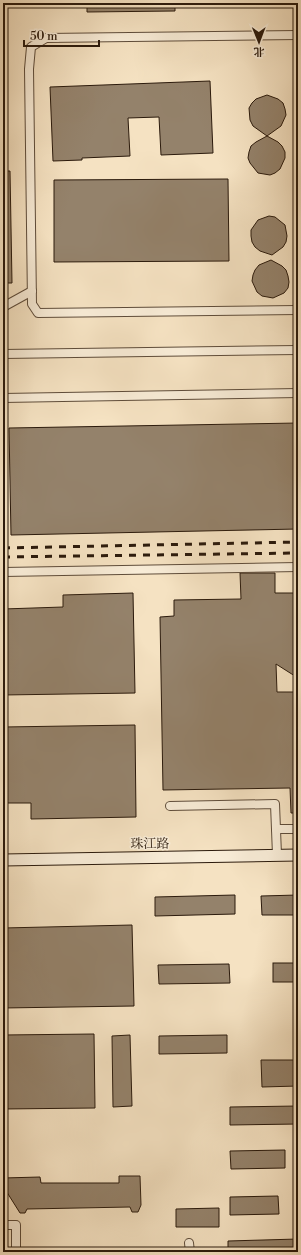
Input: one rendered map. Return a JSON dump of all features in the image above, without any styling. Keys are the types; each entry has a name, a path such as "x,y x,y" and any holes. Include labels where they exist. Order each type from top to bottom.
{"street":[{"path":"298,35 46,38 31,47 29,69 32,304 38,313 298,310"},
{"path":"3,307 32,291"},
{"path":"3,354 298,350"},
{"path":"3,398 298,393"},
{"path":"3,572 298,567"},
{"path":"170,806 275,804 277,855"},
{"path":"276,829 298,829"},
{"name":"珠江路","path":"3,860 298,855"},
{"path":"3,1225 16,1224 16,1252"},
{"path":"190,1243 190,1252"}],"building":[{"path":"87,3 175,3 175,11 87,12"},
{"path":"210,81 213,153 161,155 159,117 128,118 130,156 53,161 50,87"},
{"path":"267,95 278,99 283,103 286,115 281,126 267,136 253,126 250,120 249,108 256,99"},
{"path":"267,136 278,142 285,152 285,158 280,169 270,175 258,173 248,158 251,146"},
{"path":"3,171 10,171 12,283 3,283"},
{"path":"228,179 229,261 54,262 54,180"},
{"path":"269,216 275,217 285,225 287,236 283,247 272,255 260,251 255,247 251,236 251,230 258,220"},
{"path":"271,260 286,270 289,282 288,288 284,293 273,298 262,296 257,292 252,281 255,270 259,265"},
{"path":"298,423 298,529 11,535 9,428"},
{"path":"240,573 275,573 275,593 298,593 298,678 276,664 277,692 298,692 298,813 291,813 290,788 163,790 160,617 174,616 174,600 241,599"},
{"path":"133,593 135,693 3,695 3,609 63,607 63,595"},
{"path":"135,725 136,817 31,819 31,803 3,803 3,727"},
{"path":"235,895 235,914 155,916 155,897"},
{"path":"298,895 298,915 262,915 261,896"},
{"path":"132,925 134,1006 3,1008 3,928"},
{"path":"273,963 298,963 298,982 273,982"},
{"path":"229,964 230,983 159,984 158,965"},
{"path":"94,1034 95,1108 3,1109 3,1035"},
{"path":"130,1035 132,1106 113,1107 112,1036"},
{"path":"227,1035 227,1053 159,1054 159,1036"},
{"path":"261,1060 298,1060 298,1086 262,1087"},
{"path":"298,1106 298,1124 230,1125 230,1107"},
{"path":"285,1150 285,1168 231,1169 230,1151"},
{"path":"119,1176 140,1176 141,1205 138,1212 132,1212 130,1207 27,1209 25,1213 20,1213 3,1186 3,1178 40,1177 41,1183 119,1183"},
{"path":"278,1196 279,1214 230,1215 230,1197"},
{"path":"219,1208 219,1227 176,1227 176,1209"},
{"path":"298,1239 298,1252 228,1252 228,1241"}],"railway":[{"path":"3,548 298,542"},
{"path":"3,557 298,553"}]}
